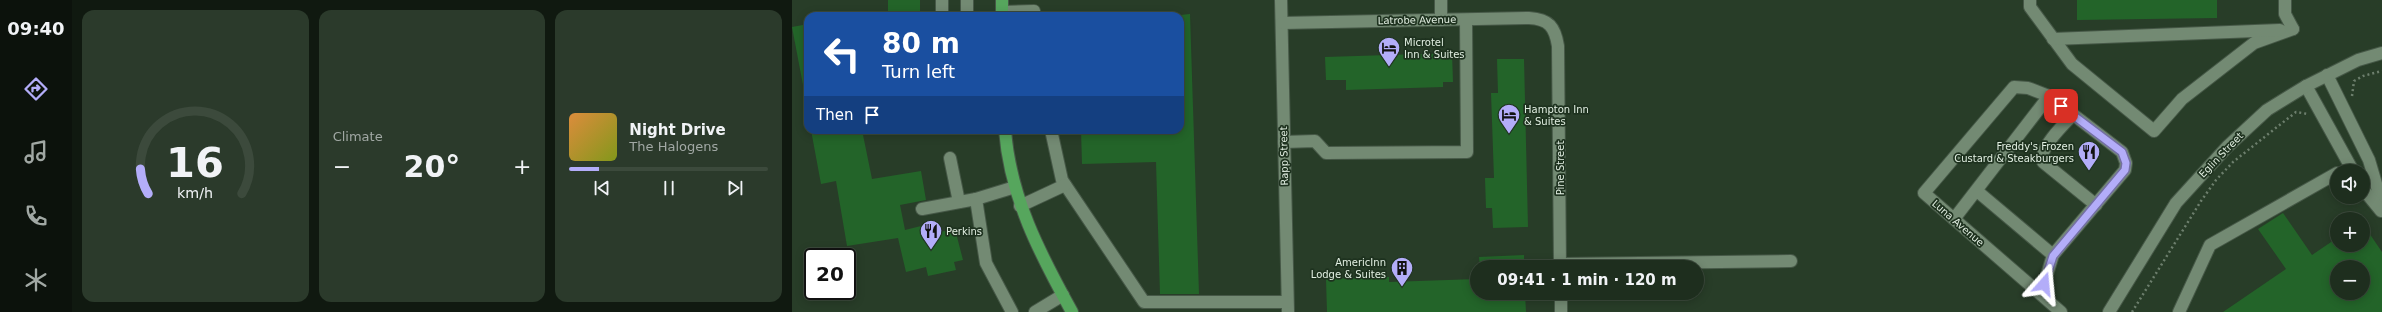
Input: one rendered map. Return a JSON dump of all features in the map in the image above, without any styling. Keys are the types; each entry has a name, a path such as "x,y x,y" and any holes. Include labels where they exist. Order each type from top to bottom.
{"main road":[{"path":"1002,0 1002,12"},
{"path":"1006,134 1015,187 1020,206 1036,244 1072,312"}],"street":[{"path":"942,0 942,12"},
{"path":"967,0 967,12"},
{"name":"Rapp Street","path":"1281,0 1288,307"},
{"path":"1441,0 1441,20"},
{"path":"2030,0 2030,7 2072,64 2154,131 2182,99 2248,47 2254,43 2293,29"},
{"path":"2285,0 2285,14 2293,29"},
{"path":"1023,12 1034,12"},
{"name":"Latrobe Avenue","path":"1282,23 1535,18 1550,23"},
{"path":"1284,142 1315,140 1326,153 1467,152 1466,20"},
{"name":"Pine Street","path":"1550,23 1555,30 1558,46 1560,260"},
{"path":"2053,38 2293,29"},
{"name":"Eglin Street","path":"2109,312 2176,203 2227,147 2267,110 2306,86 2358,60 2382,53"},
{"path":"2327,75 2369,160 2382,204"},
{"path":"2306,86 2345,164"},
{"name":"Luna Avenue","path":"2049,96 2028,88 2014,87 1924,193 2061,312"},
{"path":"1954,219 2049,96 2122,152 2126,163 2125,170 2053,256 2041,294"},
{"path":"2073,114 2044,149 2042,158 2043,162 2096,205"},
{"path":"1052,134 1062,180 1144,302 1288,307"},
{"path":"950,158 959,202"},
{"path":"2179,312 2210,245 2330,177"},
{"path":"1020,206 1065,185"},
{"path":"922,209 976,199 1015,187"},
{"path":"1977,191 2053,256"},
{"path":"2370,197 2382,211"},
{"path":"976,199 986,263 1012,312"},
{"path":"1704,263 1791,261"},
{"path":"1035,312 1063,295"},
{"path":"1561,300 1561,312"}],"path":[{"path":"2350,122 2355,104 2352,96 2354,82 2363,76 2382,71"},
{"path":"2132,312 2201,201 2216,180 2233,162 2296,112 2312,114"}],"building":[{"path":"888,0 920,0 920,12 888,12"},
{"path":"2077,0 2217,0 2217,18 2077,20"},
{"path":"1190,14 1199,294 1160,294 1156,162 1082,164 1081,134 1184,134 1184,15"},
{"path":"804,25 804,85 803,85 792,27"},
{"name":"Microtel Inn & Suites","path":"1452,53 1453,82 1443,82 1443,87 1346,90 1346,80 1326,80 1325,57"},
{"name":"Hampton Inn & Suites","path":"1497,59 1524,59 1528,227 1493,228 1492,208 1486,208 1485,178 1494,178 1491,93 1498,93"},
{"path":"812,134 863,134 872,179 921,171 926,200 900,205 905,230 937,222 940,232 955,229 963,260 954,262 956,270 928,276 926,267 906,272 898,238 847,246 836,181 821,184"},
{"path":"2283,213 2312,255 2330,243 2330,252 2370,252 2370,234 2382,252 2382,312 2223,312 2286,269 2258,229"},
{"path":"1524,255 1524,260 1479,260 1479,257"},
{"name":"AmericInn Lodge & Suites","path":"1389,277 1389,282 1470,279 1470,300 1525,300 1526,312 1327,312 1326,279"}],"place":[{"name":"Microtel Inn & Suites","path":"1389,68"},
{"name":"Hampton Inn & Suites","path":"1509,134"},
{"name":"Freddy's Frozen Custard & Steakburgers","path":"2089,172"},
{"name":"Perkins","path":"931,250"},
{"name":"AmericInn Lodge & Suites","path":"1402,288"}],"route":[{"path":"2044,284 2053,256 2125,170 2126,163 2122,152 2061,106"}]}
